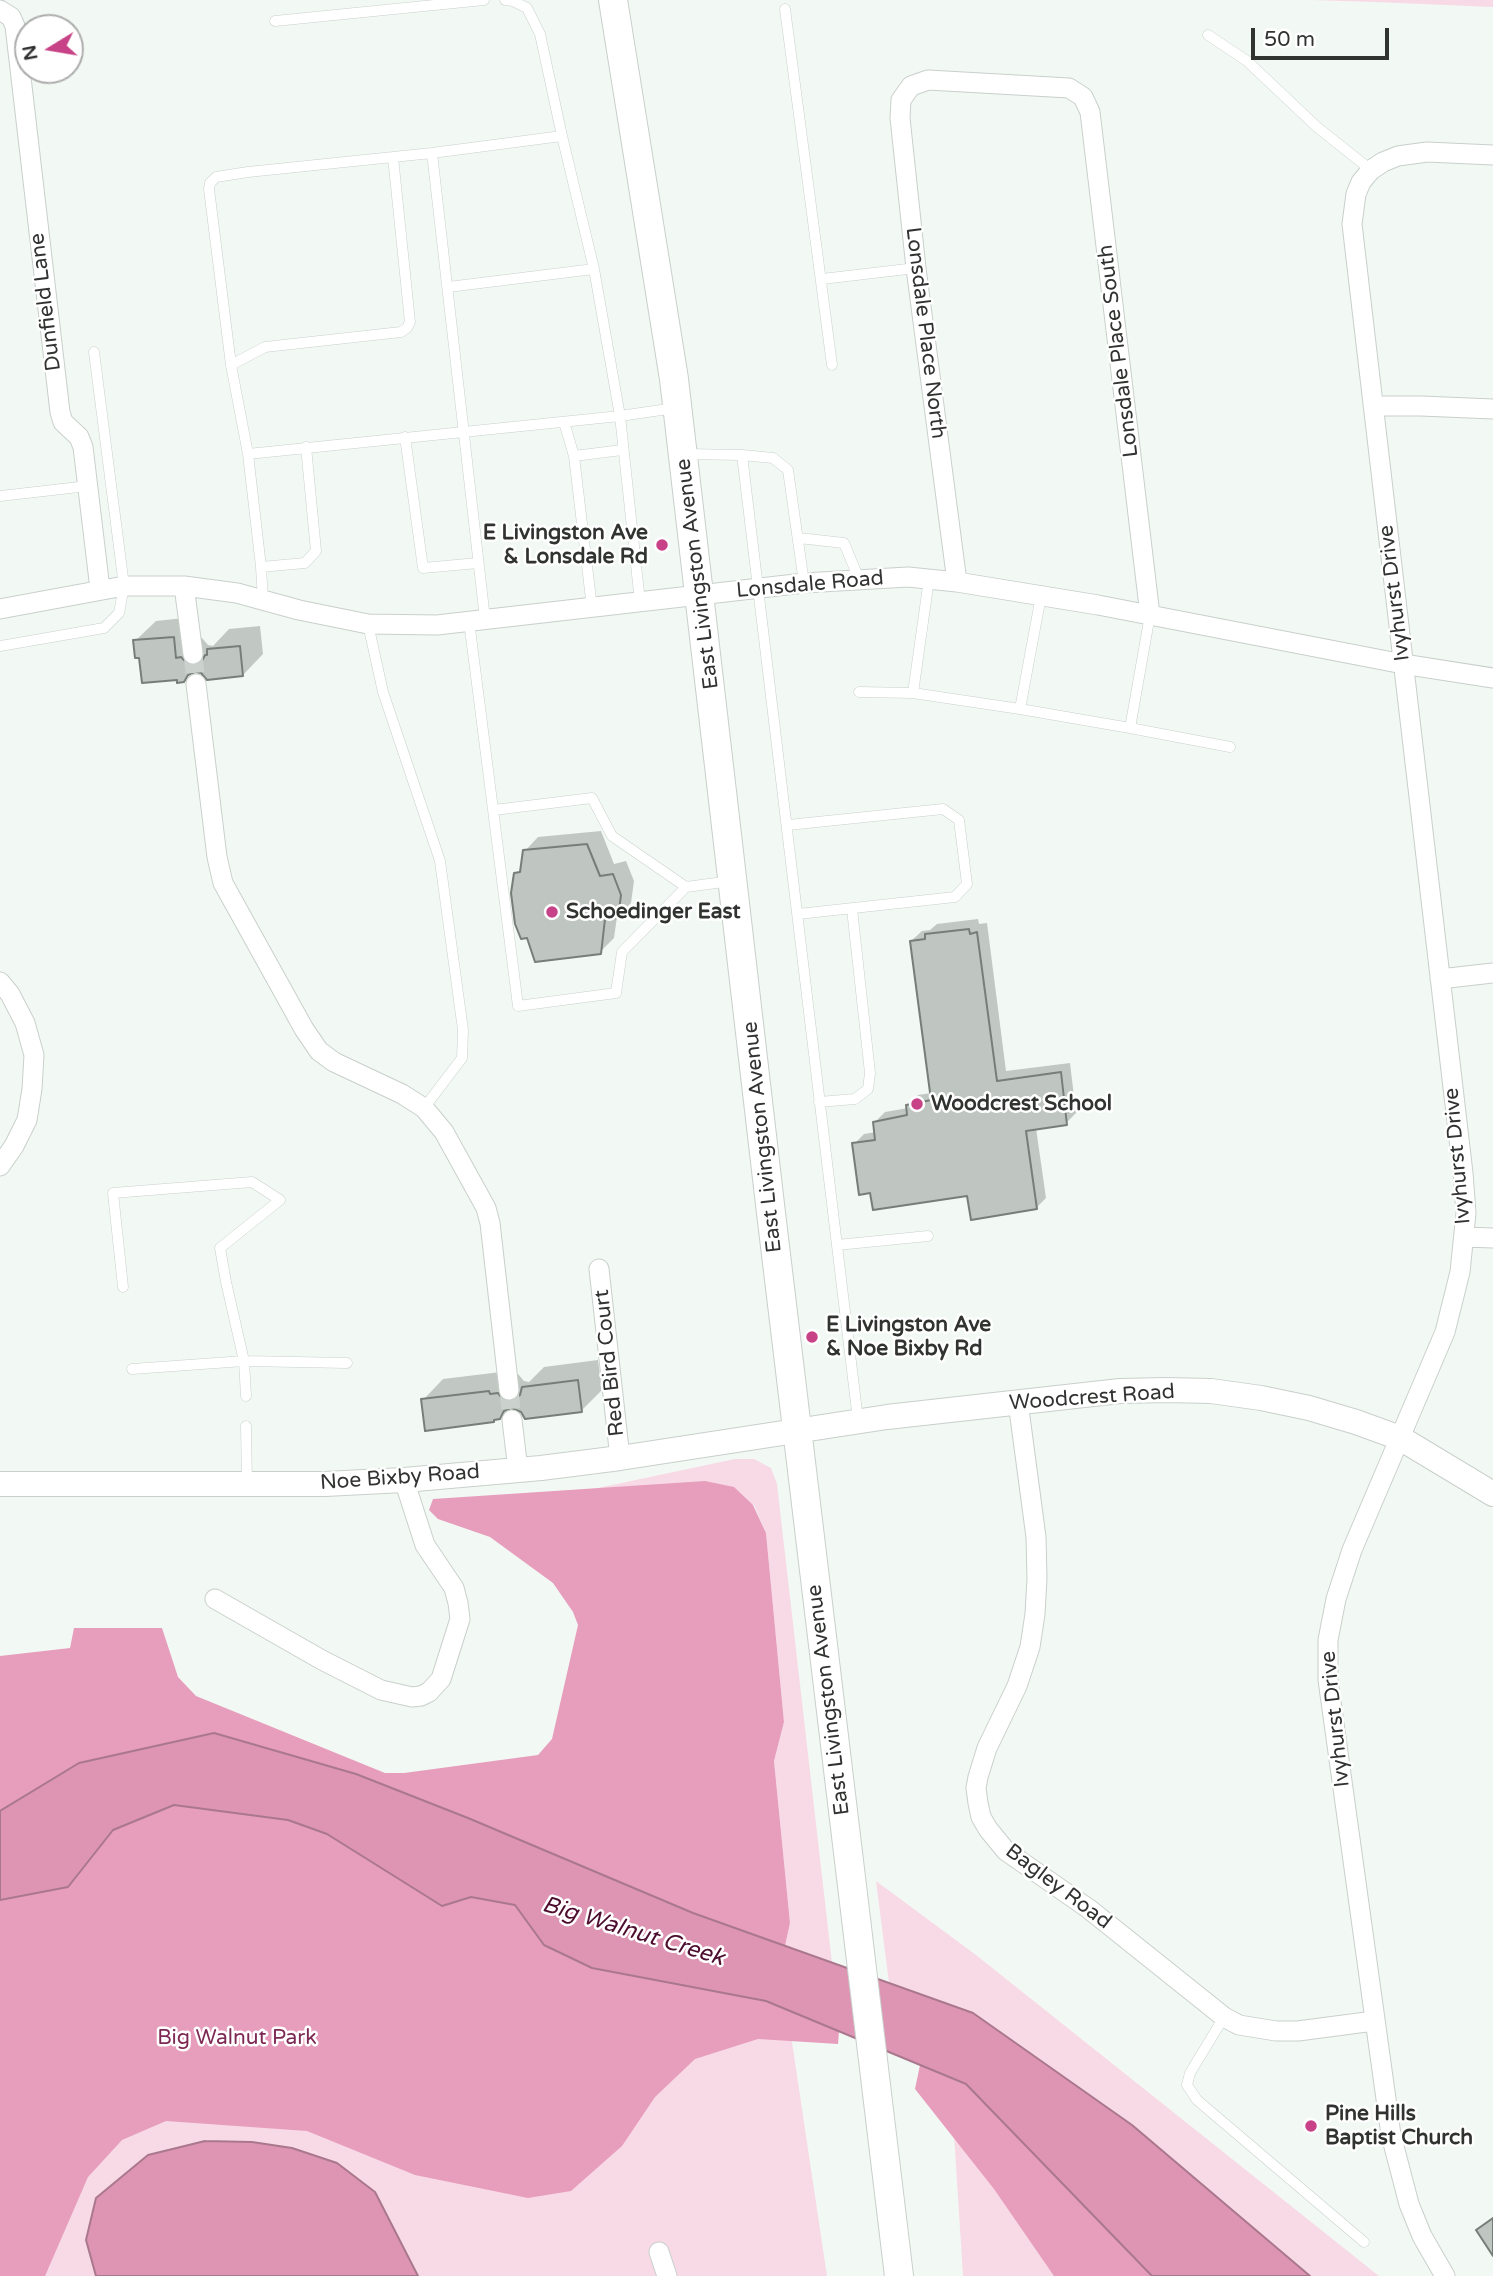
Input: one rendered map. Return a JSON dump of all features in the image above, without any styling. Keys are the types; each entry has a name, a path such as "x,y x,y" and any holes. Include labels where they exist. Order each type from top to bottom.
{"main road":[{"name":"East Livingston Avenue","path":"613,0 678,408 899,2276"}],"street":[{"name":"Dunfield Lane","path":"2,11 11,17 15,26 60,412 63,422 79,436 88,486 100,589"},
{"name":"Lonsdale Place North","path":"957,582 916,268 901,100 911,86 928,80 1051,86 1077,92"},
{"name":"Lonsdale Place South","path":"1077,92 1083,97 1090,112 1150,615"},
{"path":"1371,170 1383,162 1412,153 1493,155"},
{"name":"Ivyhurst Drive","path":"1371,170 1361,182 1356,194 1352,224 1463,1173 1465,1237 1460,1272 1445,1332 1352,1550 1335,1599 1328,1640 1328,1680 1374,2021 1396,2159 1422,2236 1445,2276"},
{"path":"1373,406 1493,410"},
{"name":"Lonsdale Road","path":"0,609 124,586 184,586 237,593 299,610 368,624 437,625 804,583 908,577 1041,596 1403,664 1493,678"},
{"path":"184,586 192,654"},
{"path":"196,684 217,857 223,883 304,1029 320,1051 334,1062 402,1094 424,1108 444,1132 486,1208 490,1223 509,1390"},
{"path":"1440,979 1493,973"},
{"path":"0,982 10,994 25,1023 34,1055 27,1121 0,1166"},
{"path":"1465,1237 1493,1238"},
{"name":"Red Bird Court","path":"599,1269 620,1458"},
{"name":"Woodcrest Road","path":"797,1430 858,1420 1120,1391 1212,1391 1309,1408 1400,1438 1493,1494"},
{"name":"Bagley Road","path":"1018,1402 1036,1537 1035,1614 1030,1647 1017,1686 981,1764 976,1788 981,1817 1006,1850 1089,1909 1224,2017 1239,2025 1276,2031 1298,2031 1374,2021"},
{"path":"512,1420 518,1470"},
{"name":"Noe Bixby Road","path":"0,1484 326,1484 404,1480 620,1458 797,1430"},
{"path":"215,1599 381,1690 412,1697 429,1692 441,1678 460,1619 454,1588 425,1545 404,1480"},
{"path":"659,2252 667,2276"}],"lane":[{"path":"275,21 484,0"},
{"path":"505,0 527,8 540,34 594,269 620,416 639,602"},
{"path":"785,9 832,365"},
{"path":"1208,35 1247,61 1317,127 1371,170"},
{"path":"263,600 248,454 231,365 209,189 212,181 222,176 248,172 562,136"},
{"path":"432,153 478,564 477,620 494,810 518,1006 616,993 622,952 686,887 734,880"},
{"path":"231,365 265,347 388,334 407,328 410,323 393,157"},
{"path":"822,279 916,268"},
{"path":"448,287 594,269"},
{"path":"0,646 104,628 119,613 124,586 94,352"},
{"path":"248,454 678,408"},
{"path":"564,422 574,456 592,607"},
{"path":"405,437 423,568 478,564"},
{"path":"261,567 305,563 316,551 306,447"},
{"path":"574,456 622,450"},
{"path":"683,454 773,458 788,470 804,583"},
{"path":"742,455 858,1420"},
{"path":"0,496 88,486"},
{"path":"799,538 844,543 859,579"},
{"path":"913,693 929,579"},
{"path":"1020,709 1041,596"},
{"path":"1130,729 1150,615"},
{"path":"368,624 383,692 440,861 463,1030 462,1058 424,1108"},
{"path":"859,692 913,693 1020,709 1230,747"},
{"path":"494,810 592,797 612,836 686,887"},
{"path":"788,825 943,809 959,820 967,884 956,897 798,914"},
{"path":"819,1102 855,1098 868,1089 870,1073 852,909"},
{"path":"123,1287 113,1193 252,1182 281,1200 220,1248 244,1361 246,1396"},
{"path":"836,1245 928,1237"},
{"path":"132,1369 244,1361 347,1363"},
{"path":"246,1426 247,1484"},
{"path":"1224,2017 1190,2073 1187,2085 1197,2100 1364,2242"}],"green space":[{"path":"1311,0 1493,0 1493,7 1375,2"},
{"path":"735,1459 754,1459 771,1468 777,1484 832,1963 785,1946 790,1923 774,1761 784,1722 766,1533 754,1505 593,1489"},
{"path":"705,1481 734,1487 753,1505 766,1533 784,1722 774,1761 790,1923 785,1946 693,1913 356,1774 214,1733 79,1763 0,1811 0,1656 70,1648 74,1628 162,1628 178,1677 196,1696 385,1773 404,1773 538,1755 552,1739 578,1625 573,1612 553,1583 490,1537 438,1519 429,1510 433,1499"},
{"name":"Big Walnut Park","path":"174,1805 288,1820 327,1834 442,1906 471,1897 515,1905 544,1945 706,1989 766,2001 839,2031 838,2044 758,2039 695,2059 655,2097 622,2146 571,2191 528,2198 415,2175 307,2131 166,2121 122,2140 88,2177 45,2276 0,2276 0,1900 68,1887 113,1830"},
{"name":"Big Walnut Park","path":"0,1860 783,1982 827,2276 0,2276"},
{"path":"876,1881 976,1955 1379,2276 1310,2276 1132,2125 973,2013 889,1983"},
{"path":"949,2055 1224,2276 963,2276"},
{"path":"920,2065 966,2085 1152,2276 1054,2276 994,2189 915,2089"}],"water":[{"name":"Big Walnut Creek","path":"214,1733 356,1774 693,1913 973,2013 1132,2125 1310,2276 1152,2276 966,2084 766,2001 592,1968 544,1945 515,1905 471,1897 442,1906 327,1834 288,1820 174,1805 113,1830 68,1887 0,1900 0,1811 79,1763"},
{"path":"205,2141 252,2142 292,2148 337,2163 375,2192 418,2276 96,2276 86,2240 96,2198 148,2155"}],"building":[{"path":"174,637 176,658 181,657 189,665 195,666 207,655 207,649 240,646 243,676 207,680 201,673 195,672 188,675 184,682 177,683 177,680 142,683 139,658 135,658 133,640"},
{"path":"587,844 600,876 613,874 621,895 618,918 605,919 601,954 535,962 527,938 521,939 515,924 511,893 514,873 520,872 523,850"},
{"path":"969,929 970,934 977,932 997,1081 1061,1072 1067,1125 1026,1131 1037,1209 971,1220 967,1196 873,1210 870,1193 859,1195 852,1143 875,1140 873,1122 907,1115 906,1105 931,1100 910,941 925,939 925,934"},
{"path":"578,1380 582,1412 525,1419 521,1412 511,1408 504,1411 500,1419 494,1422 425,1431 421,1399 489,1391 490,1394 498,1393 504,1401 511,1402 520,1395 522,1387"},
{"path":"1493,2218 1493,2256 1476,2230"}],"tunnel":[{"path":"193,654 196,684"},
{"path":"509,1390 512,1420"}],"place":[{"name":"E Livingston Ave & Lonsdale Rd","path":"662,545"},
{"name":"Schoedinger East","path":"552,912"},
{"name":"Woodcrest School","path":"917,1104"},
{"name":"E Livingston Ave & Noe Bixby Rd","path":"812,1337"},
{"name":"Pine Hills Baptist Church","path":"1311,2126"}]}
